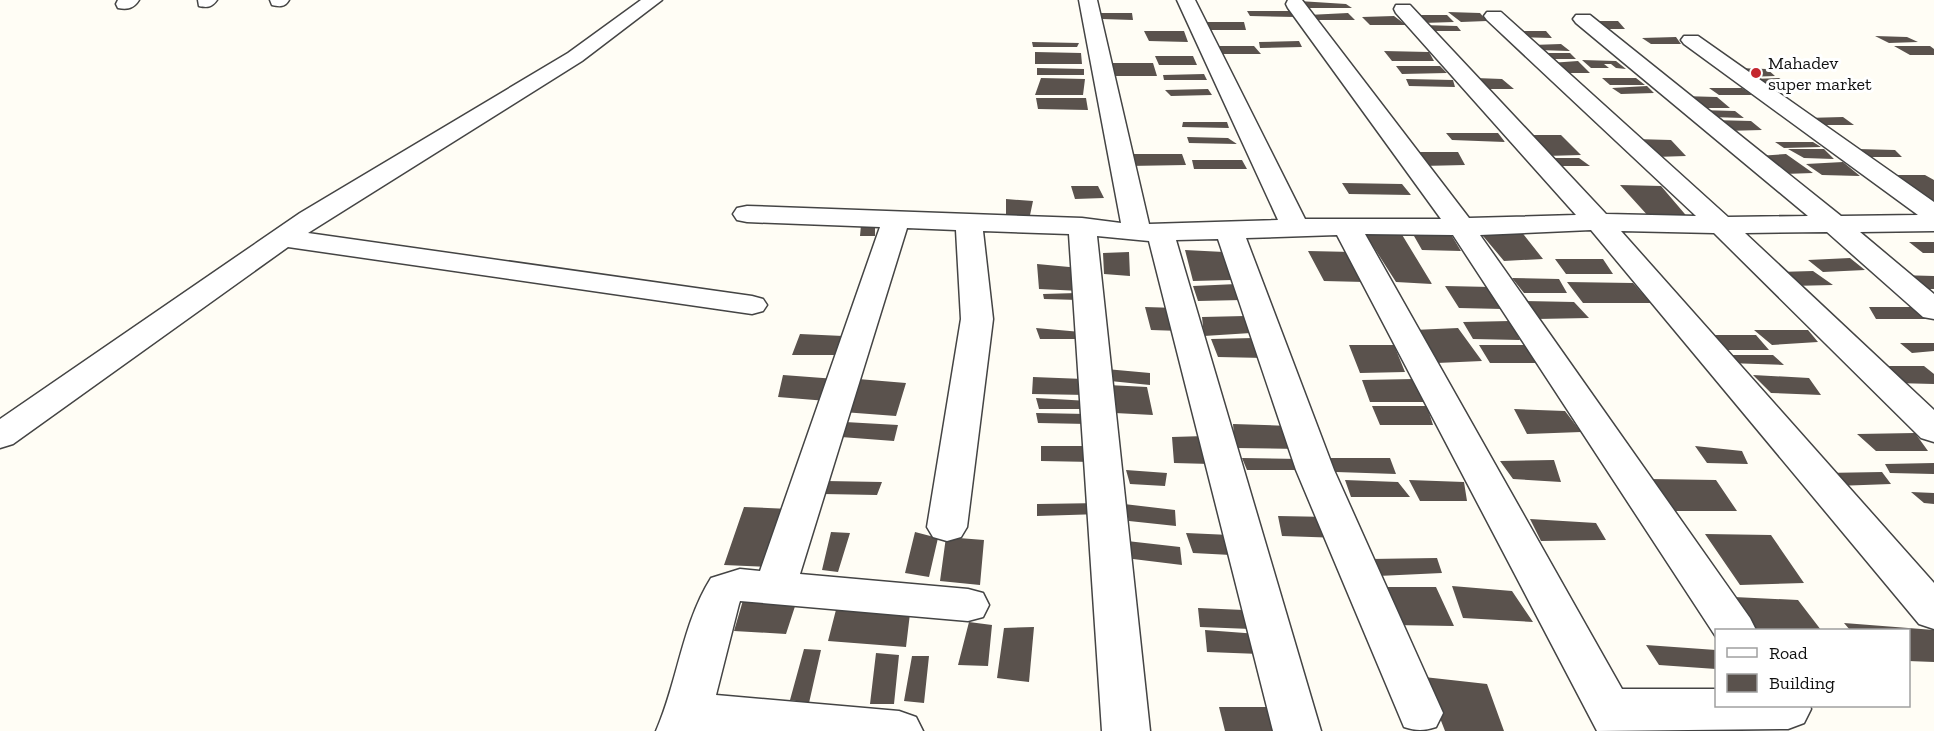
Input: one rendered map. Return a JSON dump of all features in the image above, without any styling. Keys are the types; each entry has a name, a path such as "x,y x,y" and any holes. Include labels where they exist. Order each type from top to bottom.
{"street":[{"path":"0,436 310,219 575,57 653,0"},
{"path":"1088,0 1148,232 1298,731"},
{"path":"1186,0 1296,228"},
{"path":"1295,4 1461,227 1734,629"},
{"path":"1403,9 1598,222 1934,612"},
{"path":"1494,16 1721,225 1934,430"},
{"path":"1583,19 1833,223 1934,310"},
{"path":"1691,40 1934,214"},
{"path":"747,214 1082,226 1148,232 1346,226 1461,227 1598,222 1721,225 1934,223"},
{"path":"775,588 896,220"},
{"path":"947,527 977,319 969,223"},
{"path":"1082,226 1126,731"},
{"path":"1346,226 1615,720 1792,715"},
{"path":"1229,229 1316,470 1420,713"},
{"path":"282,238 752,305"},
{"path":"899,731 684,722 718,602 726,589 740,585 968,605"}],"building":[{"path":"1299,1 1346,4 1352,8 1305,8"},
{"path":"1247,11 1291,11 1295,17 1250,16"},
{"path":"1448,12 1480,13 1487,21 1461,22"},
{"path":"1099,13 1132,13 1133,20 1102,19"},
{"path":"1348,13 1355,20 1313,20 1308,15"},
{"path":"1416,15 1447,15 1454,22 1423,23"},
{"path":"1394,16 1406,25 1370,25 1362,17"},
{"path":"1591,21 1618,21 1625,29 1600,29"},
{"path":"1204,22 1244,22 1246,30 1206,30"},
{"path":"1423,25 1457,26 1461,31 1431,31"},
{"path":"1144,31 1184,31 1188,42 1149,41"},
{"path":"1513,31 1546,31 1552,38 1520,37"},
{"path":"1875,36 1907,37 1918,42 1889,43"},
{"path":"1676,37 1681,44 1651,44 1642,38"},
{"path":"1299,41 1302,47 1260,48 1259,42"},
{"path":"1032,42 1079,43 1077,47 1033,47"},
{"path":"1561,44 1570,51 1538,50 1532,45"},
{"path":"1215,46 1254,46 1261,54 1219,54"},
{"path":"1894,46 1930,46 1934,49 1934,55 1910,55"},
{"path":"1384,51 1429,52 1434,61 1392,61"},
{"path":"1035,52 1081,53 1082,64 1035,64"},
{"path":"1540,53 1570,53 1576,59 1546,59"},
{"path":"1155,56 1193,56 1197,65 1159,65"},
{"path":"1582,60 1616,61 1626,69 1616,68 1611,64 1604,64 1609,68 1591,68"},
{"path":"1578,61 1590,73 1561,73 1550,63"},
{"path":"1106,63 1153,63 1157,76 1109,76"},
{"path":"1396,66 1440,66 1447,73 1402,74"},
{"path":"1037,68 1084,69 1084,75 1037,75"},
{"name":"Mahadev super market","path":"1736,68 1767,69 1775,76 1746,77"},
{"path":"1204,74 1207,80 1164,80 1163,75"},
{"path":"1041,78 1085,79 1083,95 1035,95"},
{"path":"1476,78 1502,79 1514,89 1485,89"},
{"path":"1602,78 1636,78 1645,85 1610,85"},
{"path":"1779,78 1791,86 1760,86 1754,79"},
{"path":"1406,79 1453,80 1455,87 1409,86"},
{"path":"1647,86 1654,93 1621,94 1612,88"},
{"path":"1709,88 1742,88 1752,95 1719,95"},
{"path":"1208,89 1212,95 1171,96 1165,90"},
{"path":"1682,96 1717,97 1730,108 1697,108"},
{"path":"1036,98 1086,98 1088,110 1038,109"},
{"path":"1699,110 1735,111 1744,118 1710,117"},
{"path":"1843,117 1854,125 1816,125 1806,118"},
{"path":"1712,120 1751,121 1762,130 1724,131"},
{"path":"1183,122 1227,122 1229,128 1182,127"},
{"path":"1446,133 1498,133 1505,142 1452,140"},
{"path":"1524,135 1561,135 1581,155 1545,156"},
{"path":"1187,137 1228,138 1237,144 1189,143"},
{"path":"1635,139 1671,140 1686,156 1655,157"},
{"path":"1775,142 1813,142 1821,147 1784,148"},
{"path":"1788,149 1824,149 1834,159 1804,158"},
{"path":"1858,149 1895,150 1902,157 1868,157"},
{"path":"1412,152 1458,152 1465,165 1422,166"},
{"path":"1126,154 1182,154 1186,165 1128,166"},
{"path":"1786,154 1813,173 1784,174 1758,156"},
{"path":"1547,158 1579,158 1590,166 1556,166"},
{"path":"1192,160 1242,160 1247,169 1194,169"},
{"path":"1843,162 1860,176 1822,175 1806,164"},
{"path":"1886,175 1925,175 1934,180 1934,210"},
{"path":"1342,183 1402,184 1411,195 1349,194"},
{"path":"1620,185 1661,186 1690,220 1650,218"},
{"path":"1071,186 1098,186 1104,198 1075,199"},
{"path":"1006,199 1033,201 1029,220 1006,220"},
{"path":"861,225 875,225 875,236 860,236"},
{"path":"1478,230 1520,230 1543,259 1504,261"},
{"path":"1364,232 1401,233 1432,284 1396,282"},
{"path":"1414,236 1452,236 1461,251 1422,250"},
{"path":"1909,242 1934,242 1934,253 1923,253"},
{"path":"1185,250 1224,252 1232,280 1193,281"},
{"path":"1308,251 1353,252 1365,282 1324,281"},
{"path":"1129,252 1130,276 1104,274 1103,253"},
{"path":"1850,258 1865,270 1823,272 1808,260"},
{"path":"1555,259 1603,259 1613,274 1566,274"},
{"path":"1037,264 1080,268 1081,291 1039,289"},
{"path":"1813,271 1833,285 1791,286 1776,272"},
{"path":"1898,275 1934,276 1934,289 1917,289"},
{"path":"1512,278 1559,279 1567,293 1524,293"},
{"path":"1567,282 1633,283 1651,303 1583,303"},
{"path":"1237,284 1242,300 1198,301 1193,286"},
{"path":"1445,286 1491,287 1503,309 1459,308"},
{"path":"1077,293 1079,300 1044,299 1043,294"},
{"path":"1525,301 1574,302 1589,318 1537,319"},
{"path":"1145,307 1177,308 1181,331 1151,330"},
{"path":"1869,307 1918,307 1931,319 1876,319"},
{"path":"1245,316 1251,333 1204,336 1202,317"},
{"path":"1510,321 1520,340 1473,339 1463,322"},
{"path":"1036,328 1081,332 1085,339 1040,339"},
{"path":"1458,328 1482,361 1437,363 1414,330"},
{"path":"1754,330 1808,330 1818,342 1772,345"},
{"path":"800,334 843,336 836,355 792,355"},
{"path":"1701,335 1756,335 1769,350 1717,350"},
{"path":"1254,338 1265,358 1218,357 1211,339"},
{"path":"1900,343 1934,343 1934,351 1912,353"},
{"path":"1349,345 1394,345 1405,372 1360,373"},
{"path":"1479,345 1529,345 1540,363 1490,363"},
{"path":"1721,355 1773,355 1784,365 1728,363"},
{"path":"1874,366 1924,366 1934,374 1934,384 1895,383"},
{"path":"1106,369 1150,373 1150,385 1110,381"},
{"path":"783,375 836,379 827,401 778,397"},
{"path":"1753,375 1809,378 1821,395 1771,393"},
{"path":"1033,377 1084,379 1087,395 1032,394"},
{"path":"858,379 906,383 896,416 843,412"},
{"path":"1414,379 1426,402 1370,402 1362,380"},
{"path":"1108,385 1147,387 1153,415 1115,413"},
{"path":"1036,398 1089,401 1085,409 1039,409"},
{"path":"1372,406 1427,406 1433,425 1380,425"},
{"path":"1514,409 1565,411 1581,432 1527,434"},
{"path":"1036,413 1087,414 1088,424 1038,423"},
{"path":"845,422 898,425 894,441 841,437"},
{"path":"1233,424 1290,426 1300,449 1235,448"},
{"path":"1915,433 1928,451 1876,451 1857,434"},
{"path":"1205,436 1211,464 1174,463 1172,437"},
{"path":"1041,446 1092,446 1093,462 1041,461"},
{"path":"1695,446 1742,451 1748,464 1707,463"},
{"path":"1242,458 1301,459 1307,470 1247,470"},
{"path":"1329,458 1390,458 1396,474 1336,472"},
{"path":"1554,460 1561,482 1513,479 1500,461"},
{"path":"1934,463 1934,474 1890,473 1885,464"},
{"path":"1126,470 1167,473 1165,486 1130,484"},
{"path":"1882,472 1891,484 1836,486 1824,473"},
{"path":"1649,479 1716,480 1737,511 1669,511"},
{"path":"1345,480 1398,482 1410,497 1351,497"},
{"path":"1409,480 1464,482 1467,501 1420,501"},
{"path":"826,481 882,482 877,495 823,494"},
{"path":"1911,492 1934,493 1934,504 1924,503"},
{"path":"1102,503 1101,514 1037,516 1037,504"},
{"path":"1124,504 1175,510 1176,526 1129,521"},
{"path":"744,507 790,509 770,567 724,565"},
{"path":"1278,516 1330,517 1341,538 1282,536"},
{"path":"1530,519 1596,523 1606,540 1541,541"},
{"path":"831,532 850,533 838,572 822,570"},
{"path":"915,532 938,538 929,577 905,573"},
{"path":"1186,533 1230,535 1231,555 1193,553"},
{"path":"1705,534 1771,535 1804,583 1740,585"},
{"path":"946,537 984,540 980,585 940,581"},
{"path":"1127,541 1180,547 1182,565 1133,559"},
{"path":"1437,558 1442,573 1378,576 1370,559"},
{"path":"1452,586 1512,591 1533,622 1463,618"},
{"path":"1377,587 1436,587 1454,626 1393,625"},
{"path":"746,590 799,594 786,634 734,631"},
{"path":"1734,597 1798,600 1820,629 1754,629"},
{"path":"839,598 911,605 906,647 828,641"},
{"path":"1198,608 1244,610 1251,629 1200,627"},
{"path":"969,622 992,625 988,666 958,665"},
{"path":"1844,623 1934,630 1934,662 1910,661 1910,629 1849,629"},
{"path":"1034,627 1029,682 997,678 1004,628"},
{"path":"1205,630 1258,634 1260,654 1207,652"},
{"path":"1646,645 1715,650 1715,669 1659,665"},
{"path":"804,649 821,650 809,703 790,700"},
{"path":"876,653 899,655 894,704 870,704"},
{"path":"912,656 929,656 924,703 904,701"},
{"path":"1424,677 1487,684 1504,731 1445,731"},
{"path":"1219,707 1278,707 1282,731 1225,731"}],"place":[{"name":"Mahadev super market","path":"1756,73"}]}
